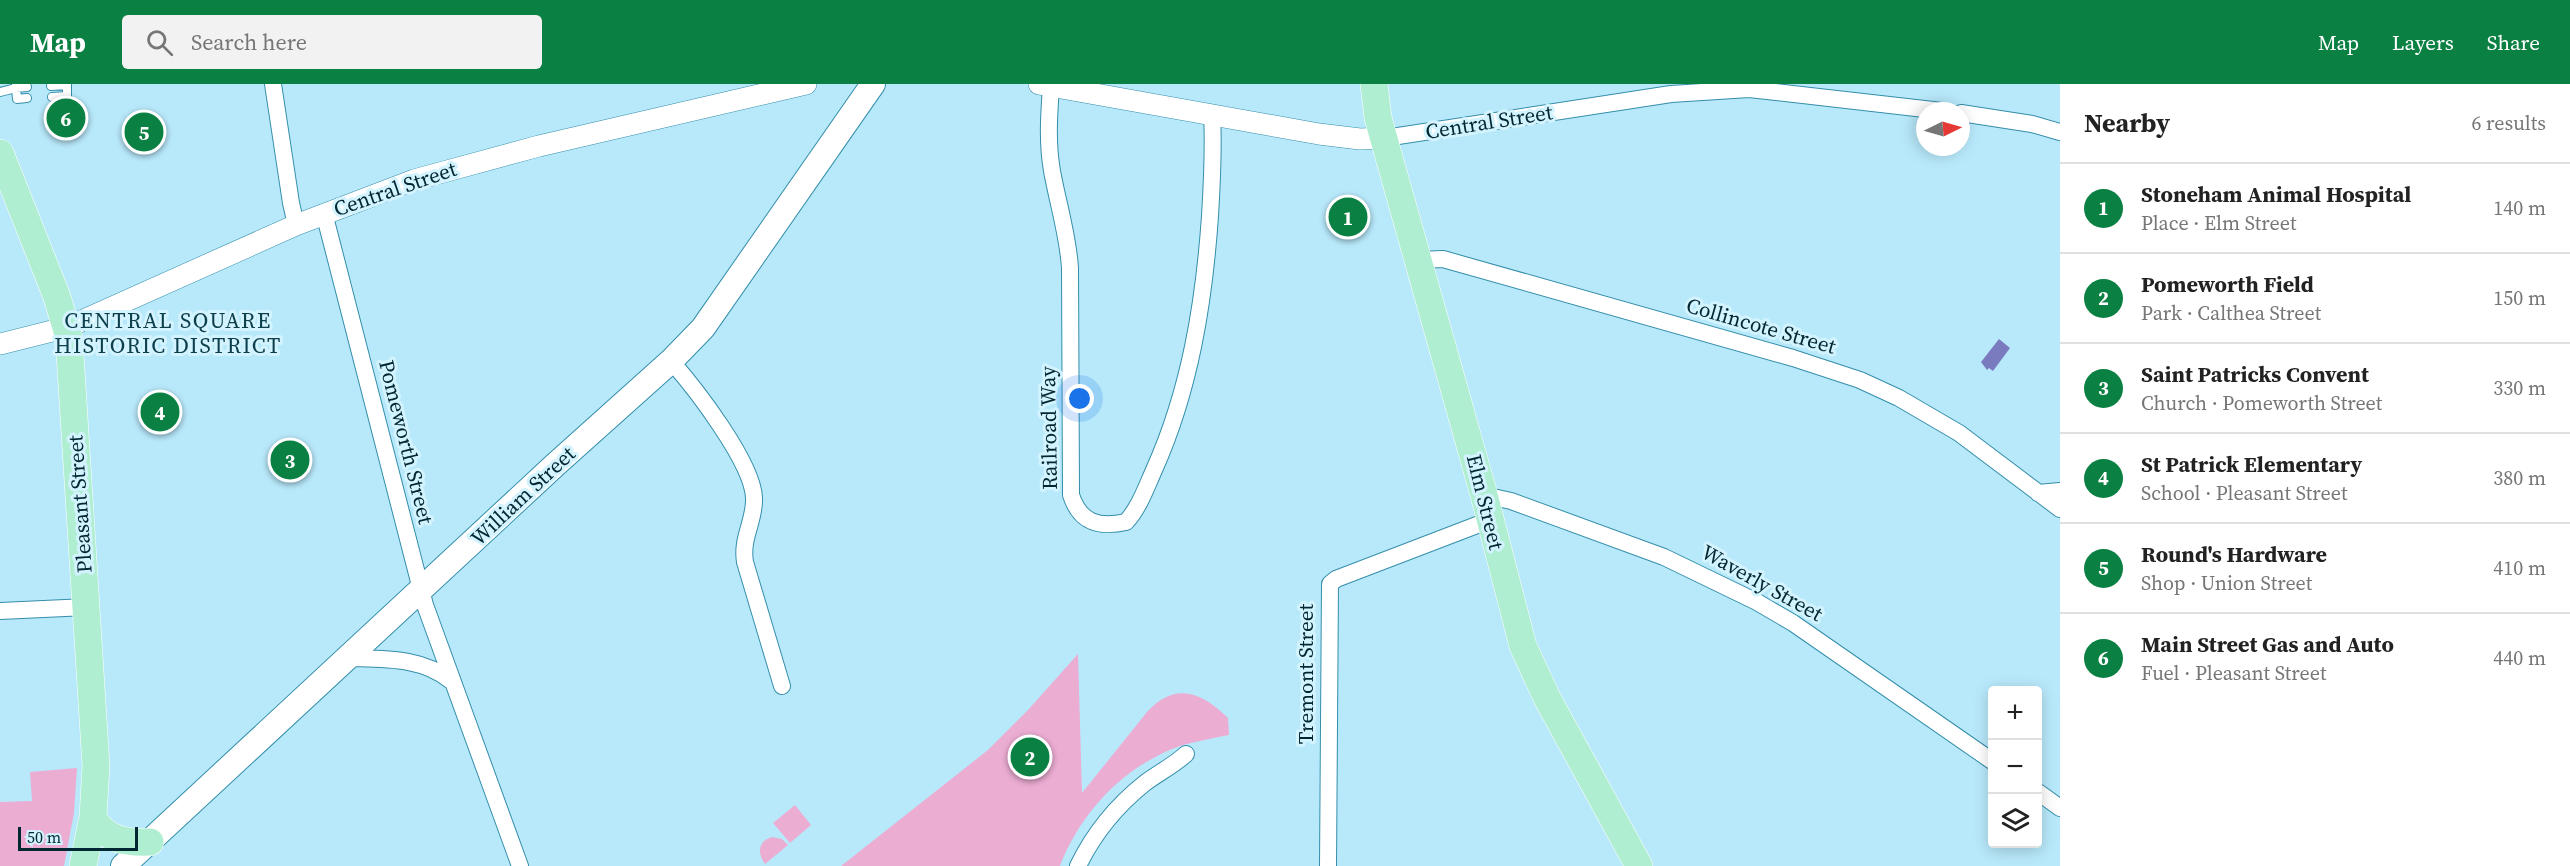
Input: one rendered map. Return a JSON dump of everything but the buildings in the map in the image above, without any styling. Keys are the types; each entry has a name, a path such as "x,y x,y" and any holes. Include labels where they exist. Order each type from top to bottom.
{"main road":[{"name":"William Street","path":"123,866 555,465 671,361 717,310 873,84"},
{"name":"Elm Street","path":"1361,84 1382,128"},
{"name":"Elm Street","path":"1374,84 1382,128 1523,646 1563,728 1639,866"},
{"name":"Pleasant Street","path":"0,153 68,327 96,757 93,817 83,866"},
{"path":"93,817 104,831 121,841 150,842"}],"street":[{"path":"273,84 296,225"},
{"name":"Central Street","path":"0,344 68,327 324,213 414,180 491,158 806,84"},
{"name":"Central Street","path":"1045,85 1212,116 1360,140 1382,128 1715,90 1794,93 1916,108"},
{"name":"Railroad Way","path":"1045,85 1050,159 1068,243 1070,268 1071,495 1082,516 1100,525 1126,522 1133,514 1159,460 1182,393 1193,351 1206,266 1213,138 1212,116"},
{"path":"1970,114 2032,124 2060,132"},
{"name":"Pomeworth Street","path":"324,213 421,591 451,681 520,866"},
{"name":"Collincote Street","path":"1418,260 1443,259 1782,355 1860,380 1899,398 1959,433 2060,509"},
{"path":"671,361 689,381 709,410 734,448 752,482 754,505 744,542 745,561 782,686"},
{"path":"2038,493 2060,491"},
{"name":"Waverly Street","path":"1487,508 1511,501 1664,557 1757,602 1793,623 1988,758"},
{"name":"Tremont Street","path":"1328,866 1330,584 1336,579 1487,508"},
{"path":"0,611 87,607"},
{"path":"349,658 408,662 437,671 451,681"},
{"path":"1078,866 1086,849 1114,811 1146,782 1170,768 1186,754"},
{"path":"2040,794 2060,807"}],"lane":[{"path":"51,86 67,85 67,96 52,97"},
{"path":"16,86 17,99 27,99"},
{"path":"0,92 16,86 27,87"}],"shaded area":[{"path":"1078,654 1082,793 1147,712 1157,702 1168,696 1178,693 1188,694 1208,702 1228,718 1229,735 1183,745 1162,753 1125,777 1093,809 1069,846 1060,866 841,866 988,750 1028,710"},
{"path":"77,768 74,813 64,866 0,866 0,802 32,801 30,772"},
{"path":"795,805 811,825 790,843 773,823"},
{"path":"772,837 782,839 788,845 765,864 760,848 764,841"}],"water":[{"path":"1999,339 2010,348 1993,371 1989,368 1987,370 1981,362"}],"place":[{"name":"Main Street Gas and Auto","path":"66,118"},
{"name":"Round's Hardware","path":"144,132"},
{"name":"Stoneham Animal Hospital","path":"1348,217"},
{"name":"St Patrick Elementary","path":"160,412"},
{"name":"Saint Patricks Convent","path":"290,460"},
{"name":"Pomeworth Field","path":"1030,757"}],"district":[{"name":"CENTRAL SQUARE HISTORIC DISTRICT","path":"168,332"}]}
